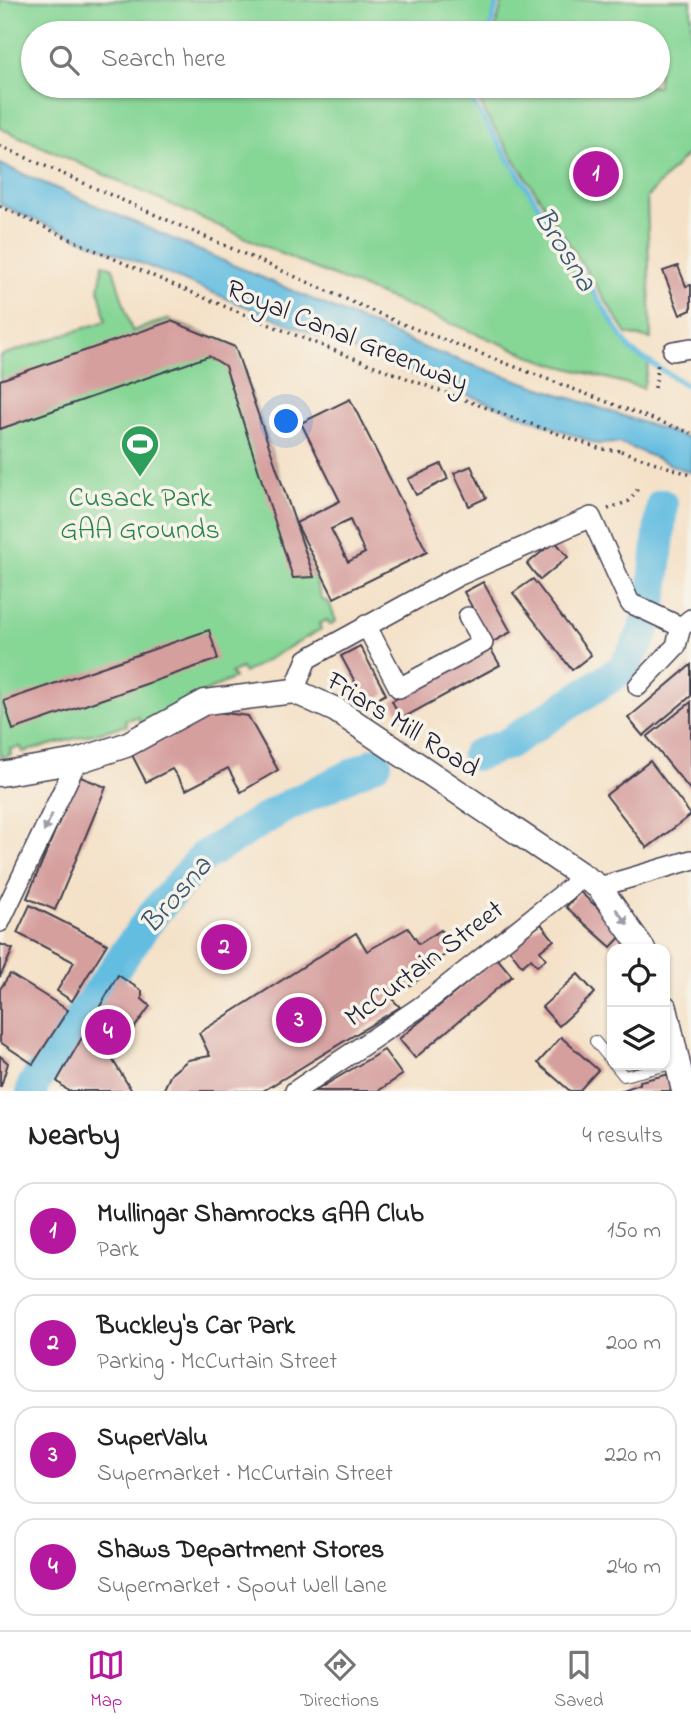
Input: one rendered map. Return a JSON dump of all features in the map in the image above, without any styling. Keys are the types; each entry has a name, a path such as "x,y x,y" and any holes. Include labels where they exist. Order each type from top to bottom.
{"street":[{"path":"294,691 307,659 458,576 591,517 630,603 659,617 686,623 676,646 638,686"},
{"path":"366,625 399,688 483,643 468,617"},
{"name":"Friars Mill Road","path":"0,774 77,761 127,745 205,702 294,691 336,710 590,880"},
{"path":"0,922 77,761"},
{"path":"639,944 590,880 691,860"},
{"name":"McCurtain Street","path":"295,1091 420,1007 570,888 590,880"},
{"path":"670,1029 684,1091"}],"lane":[{"path":"595,1041 607,1056"},
{"path":"670,1065 678,1063"},
{"path":"619,1070 624,1076 649,1070"}],"path":[{"path":"0,146 400,323 691,433"},
{"name":"Royal Canal Greenway","path":"0,206 85,247 383,370 601,449 621,451 691,475"},
{"path":"655,388 656,373 674,353"},
{"path":"591,517 629,501 639,487"}],"green space":[{"path":"0,0 498,0 492,21 21,21 21,98 473,98 472,101 631,351 649,362 643,388 549,363 311,267 0,128"},
{"path":"503,0 691,0 691,150 647,197 651,339 627,334 486,115 478,98 670,98 670,21 497,21"},
{"name":"Cusack Park GAA Grounds","path":"103,264 113,268 132,331 168,319 235,347 322,600 329,602 336,621 330,625 327,620 319,624 321,629 244,673 241,668 231,673 234,678 141,723 138,717 125,720 127,725 23,752 21,747 10,749 11,755 0,757 0,356 106,321 99,290"}],"water":[{"path":"0,164 429,350 691,439 691,473 620,443 597,444 389,365 23,215 0,204"}],"building":[{"path":"678,266 686,286 691,285 691,310 680,315 663,271"},
{"path":"171,321 235,347 314,577 293,578 225,366 209,356 0,429 0,380"},
{"path":"350,399 427,552 334,598 296,523 340,501 301,423","holes":["350,520 365,553 348,562 331,529"]},
{"path":"441,464 448,479 416,495 408,479"},
{"path":"471,466 486,498 469,506 454,473"},
{"path":"555,541 568,557 540,580 527,564"},
{"path":"533,579 591,655 572,670 513,593"},
{"path":"483,582 511,632 491,643 464,592"},
{"path":"209,630 218,659 13,730 4,701"},
{"path":"360,646 386,694 367,704 341,656"},
{"path":"490,648 500,665 401,719 392,701"},
{"path":"691,665 691,696 643,736 628,718"},
{"path":"691,702 691,791 647,737"},
{"path":"209,711 248,716 278,770 241,792 228,768 186,790 172,769 146,782 131,753"},
{"path":"650,761 691,815 647,848 606,795"},
{"path":"78,776 106,787 55,910 27,898"},
{"path":"580,892 625,932 614,944 608,944 566,907"},
{"path":"30,905 107,944 72,1001 57,991 74,962 17,933"},
{"path":"541,924 554,940 540,951 546,959 537,966 531,959 522,966 509,949"},
{"path":"408,928 419,944 441,930 454,950 431,963 436,968 391,998 400,1007 263,1091 163,1091 171,1074 188,1060 210,1056 199,1033 356,933 367,951"},
{"path":"0,944 13,949 0,977"},
{"path":"497,958 512,976 415,1058 399,1039"},
{"path":"10,974 68,1010 33,1064 0,1042 0,989"},
{"path":"578,974 595,993 559,1026 542,1007"},
{"path":"118,975 142,991 142,999 150,1006 112,1059 132,1091 68,1091 57,1081"},
{"path":"561,1037 598,1070 579,1091 570,1091 538,1063"},
{"path":"384,1050 402,1075 378,1091 315,1091"},
{"path":"0,1056 8,1063 1,1086 0,1086"},
{"path":"670,1074 674,1091 620,1091 640,1084 640,1081"}],"waterway":[{"name":"Brosna","path":"492,21 498,0"},
{"name":"Brosna","path":"473,98 472,101 631,351 691,388"},
{"name":"Brosna","path":"477,755 507,744 623,669 642,636 653,593 662,505"},
{"name":"Brosna","path":"32,1091 33,1085 153,914 204,856 281,809 376,763"}],"place":[{"name":"Mullingar Shamrocks GAA Club","path":"596,174"},
{"name":"Cusack Park GAA Grounds","path":"140,478"},
{"name":"Buckley's Car Park","path":"224,947"},
{"name":"SuperValu","path":"299,1020"},
{"name":"Shaws Department Stores","path":"108,1032"}]}
